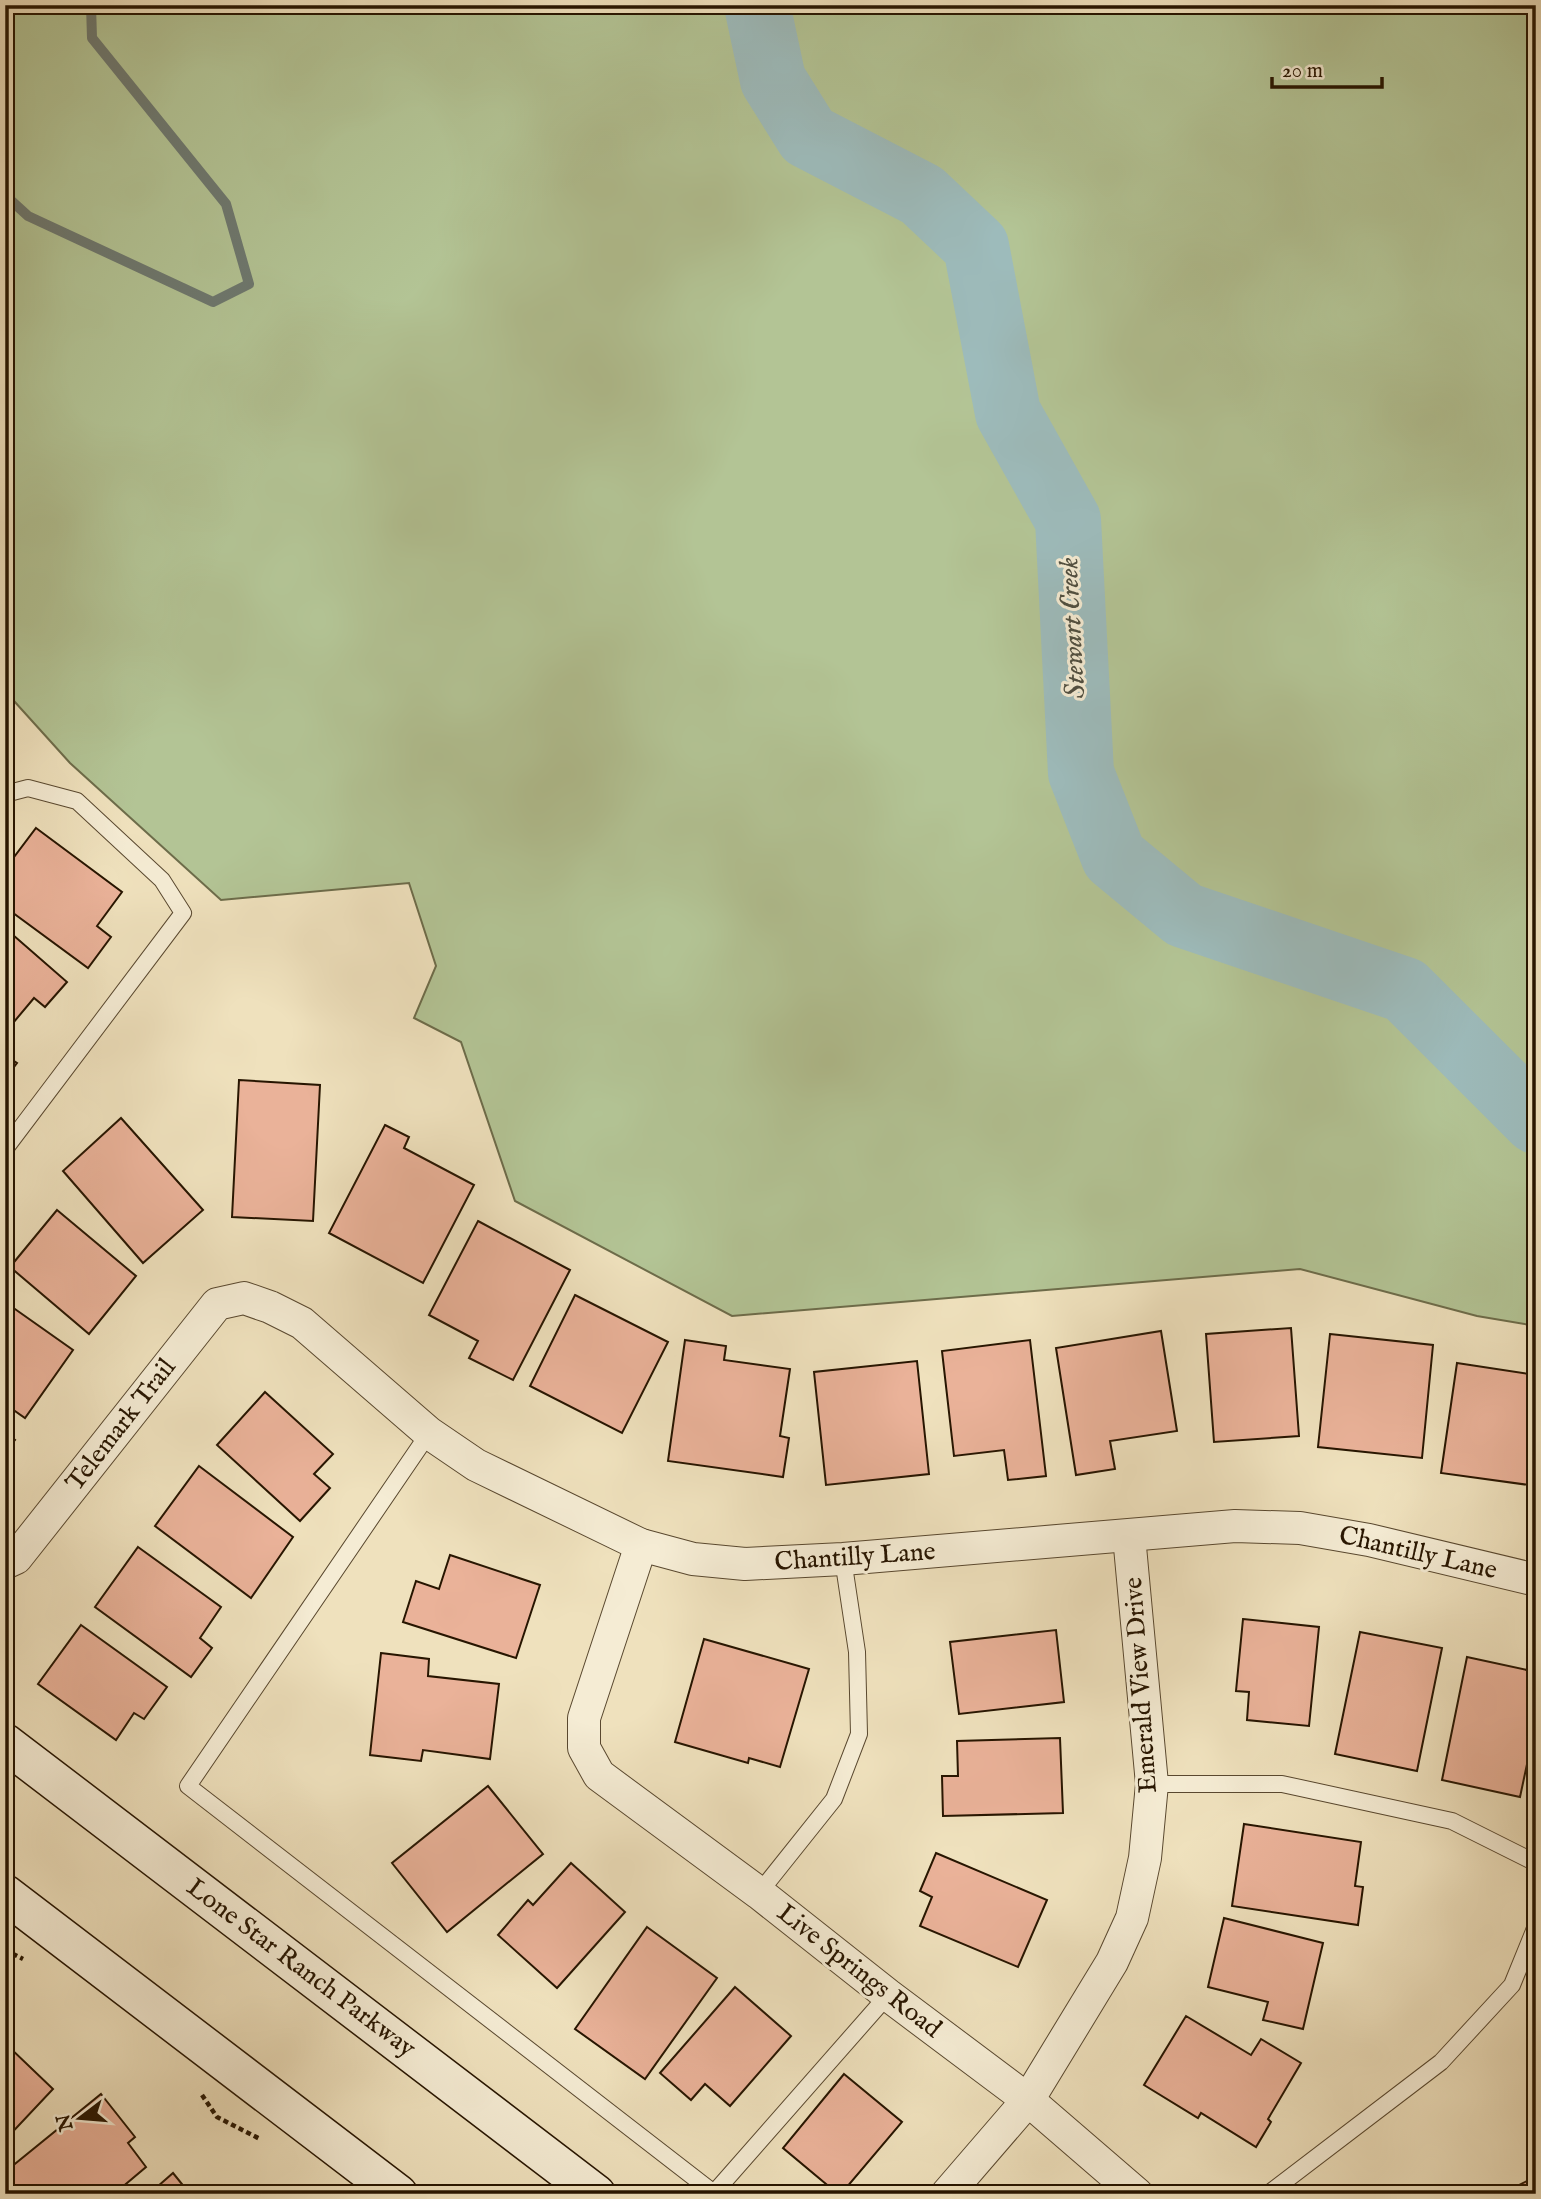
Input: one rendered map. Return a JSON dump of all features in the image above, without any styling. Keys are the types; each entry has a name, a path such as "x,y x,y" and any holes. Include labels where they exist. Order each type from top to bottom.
{"main road":[{"name":"Lone Star Ranch Parkway","path":"5,1743 596,2194"},
{"path":"5,1895 398,2194"}],"street":[{"name":"Chantilly Lane","path":"244,1298 302,1323 429,1433 476,1465 641,1545 693,1559 745,1564 843,1559 1235,1526 1300,1528 1369,1540 1536,1580"},
{"name":"Telemark Trail","path":"5,1563 16,1558 217,1304 244,1298"},
{"name":"Emerald View Drive","path":"947,2194 1028,2100 1112,1962 1132,1918 1145,1858 1152,1784 1129,1536"},
{"name":"Live Springs Road","path":"641,1545 584,1718 584,1748 599,1775 760,1893 888,1995 1028,2100 1138,2194"}],"lane":[{"path":"5,794 28,788 77,801 162,880 183,913 5,1149"},
{"path":"429,1433 188,1786 714,2193 888,1995"},
{"path":"760,1893 834,1799 859,1734 857,1652 843,1559"},
{"path":"1152,1784 1282,1784 1452,1821 1536,1863"},
{"path":"1268,2194 1441,2062 1512,1985 1536,1926"}],"green space":[{"path":"5,5 1536,5 1536,1326 1477,1316 1300,1269 732,1316 515,1201 461,1042 414,1018 436,966 409,883 221,900 70,763 5,691"}],"building":[{"path":"36,828 122,892 97,926 111,937 88,968 5,907 5,869"},
{"path":"5,928 67,982 45,1007 34,998 8,1029 5,1026"},
{"path":"5,1055 17,1063 5,1079"},
{"path":"239,1080 320,1085 313,1221 232,1217"},
{"path":"121,1118 203,1210 143,1263 63,1171"},
{"path":"385,1125 409,1137 404,1148 474,1185 423,1283 329,1233"},
{"path":"57,1210 136,1276 89,1334 10,1267"},
{"path":"478,1221 570,1270 513,1380 469,1358 478,1341 429,1315"},
{"path":"575,1295 668,1342 622,1433 530,1386"},
{"path":"5,1302 73,1350 25,1418 5,1404"},
{"path":"1291,1328 1299,1436 1214,1442 1206,1334"},
{"path":"1161,1331 1177,1431 1110,1441 1115,1469 1076,1475 1056,1348"},
{"path":"1330,1334 1433,1345 1422,1458 1318,1447"},
{"path":"685,1340 726,1346 724,1360 790,1369 780,1436 789,1438 783,1477 668,1461"},
{"path":"1030,1340 1046,1476 1008,1480 1004,1450 954,1456 942,1351"},
{"path":"917,1361 929,1474 826,1485 814,1372"},
{"path":"1457,1363 1536,1375 1536,1486 1441,1473"},
{"path":"265,1392 333,1454 314,1474 330,1488 300,1521 217,1445"},
{"path":"5,1432 15,1440 5,1452"},
{"path":"199,1466 293,1537 251,1598 155,1526"},
{"path":"138,1547 221,1607 200,1638 212,1648 191,1677 95,1607"},
{"path":"450,1555 540,1585 516,1658 403,1622 416,1581 439,1589"},
{"path":"1243,1619 1319,1627 1309,1726 1247,1720 1249,1692 1236,1691"},
{"path":"81,1625 167,1687 144,1719 134,1713 116,1740 38,1684"},
{"path":"1056,1630 1064,1702 959,1714 950,1642"},
{"path":"1360,1632 1442,1648 1417,1771 1335,1754"},
{"path":"704,1639 809,1669 780,1767 749,1758 748,1763 675,1742"},
{"path":"381,1653 429,1659 428,1676 499,1684 490,1759 423,1750 421,1761 370,1755"},
{"path":"1467,1657 1536,1672 1536,1722 1520,1797 1442,1780"},
{"path":"1060,1738 1063,1813 943,1816 942,1776 958,1776 957,1741"},
{"path":"488,1786 543,1854 447,1932 392,1863"},
{"path":"1244,1824 1361,1842 1355,1886 1363,1887 1358,1925 1232,1906"},
{"path":"936,1853 1047,1900 1018,1967 920,1926 932,1897 920,1891"},
{"path":"571,1863 625,1912 557,1988 498,1935 528,1900 533,1905"},
{"path":"1224,1918 1323,1943 1303,2029 1263,2020 1268,2002 1208,1987"},
{"path":"647,1927 717,1978 645,2079 575,2029"},
{"path":"735,1987 791,2036 730,2106 705,2084 691,2100 660,2073"},
{"path":"1186,2016 1251,2055 1261,2039 1301,2063 1268,2119 1271,2122 1256,2147 1201,2113 1198,2118 1144,2085"},
{"path":"5,2032 13,2040 8,2046 53,2089 5,2140"},
{"path":"844,2074 902,2122 841,2194 838,2194 783,2148"},
{"path":"101,2094 135,2137 128,2143 146,2167 114,2194 57,2194 54,2190 49,2194 12,2194 5,2186 5,2172"},
{"path":"1536,2164 1536,2194 1506,2194 1505,2192 1533,2178 1528,2168"},
{"path":"173,2173 190,2194 149,2194"},
{"path":"1360,2187 1362,2194 1342,2194"}],"waterway":[{"path":"5,195 28,216 213,302 249,284 226,204 92,38 91,5"},
{"name":"Stewart Creek","path":"757,5 773,80 808,136 922,195 976,246 1008,413 1068,520 1081,773 1114,857 1184,915 1405,990 1536,1121"}]}
